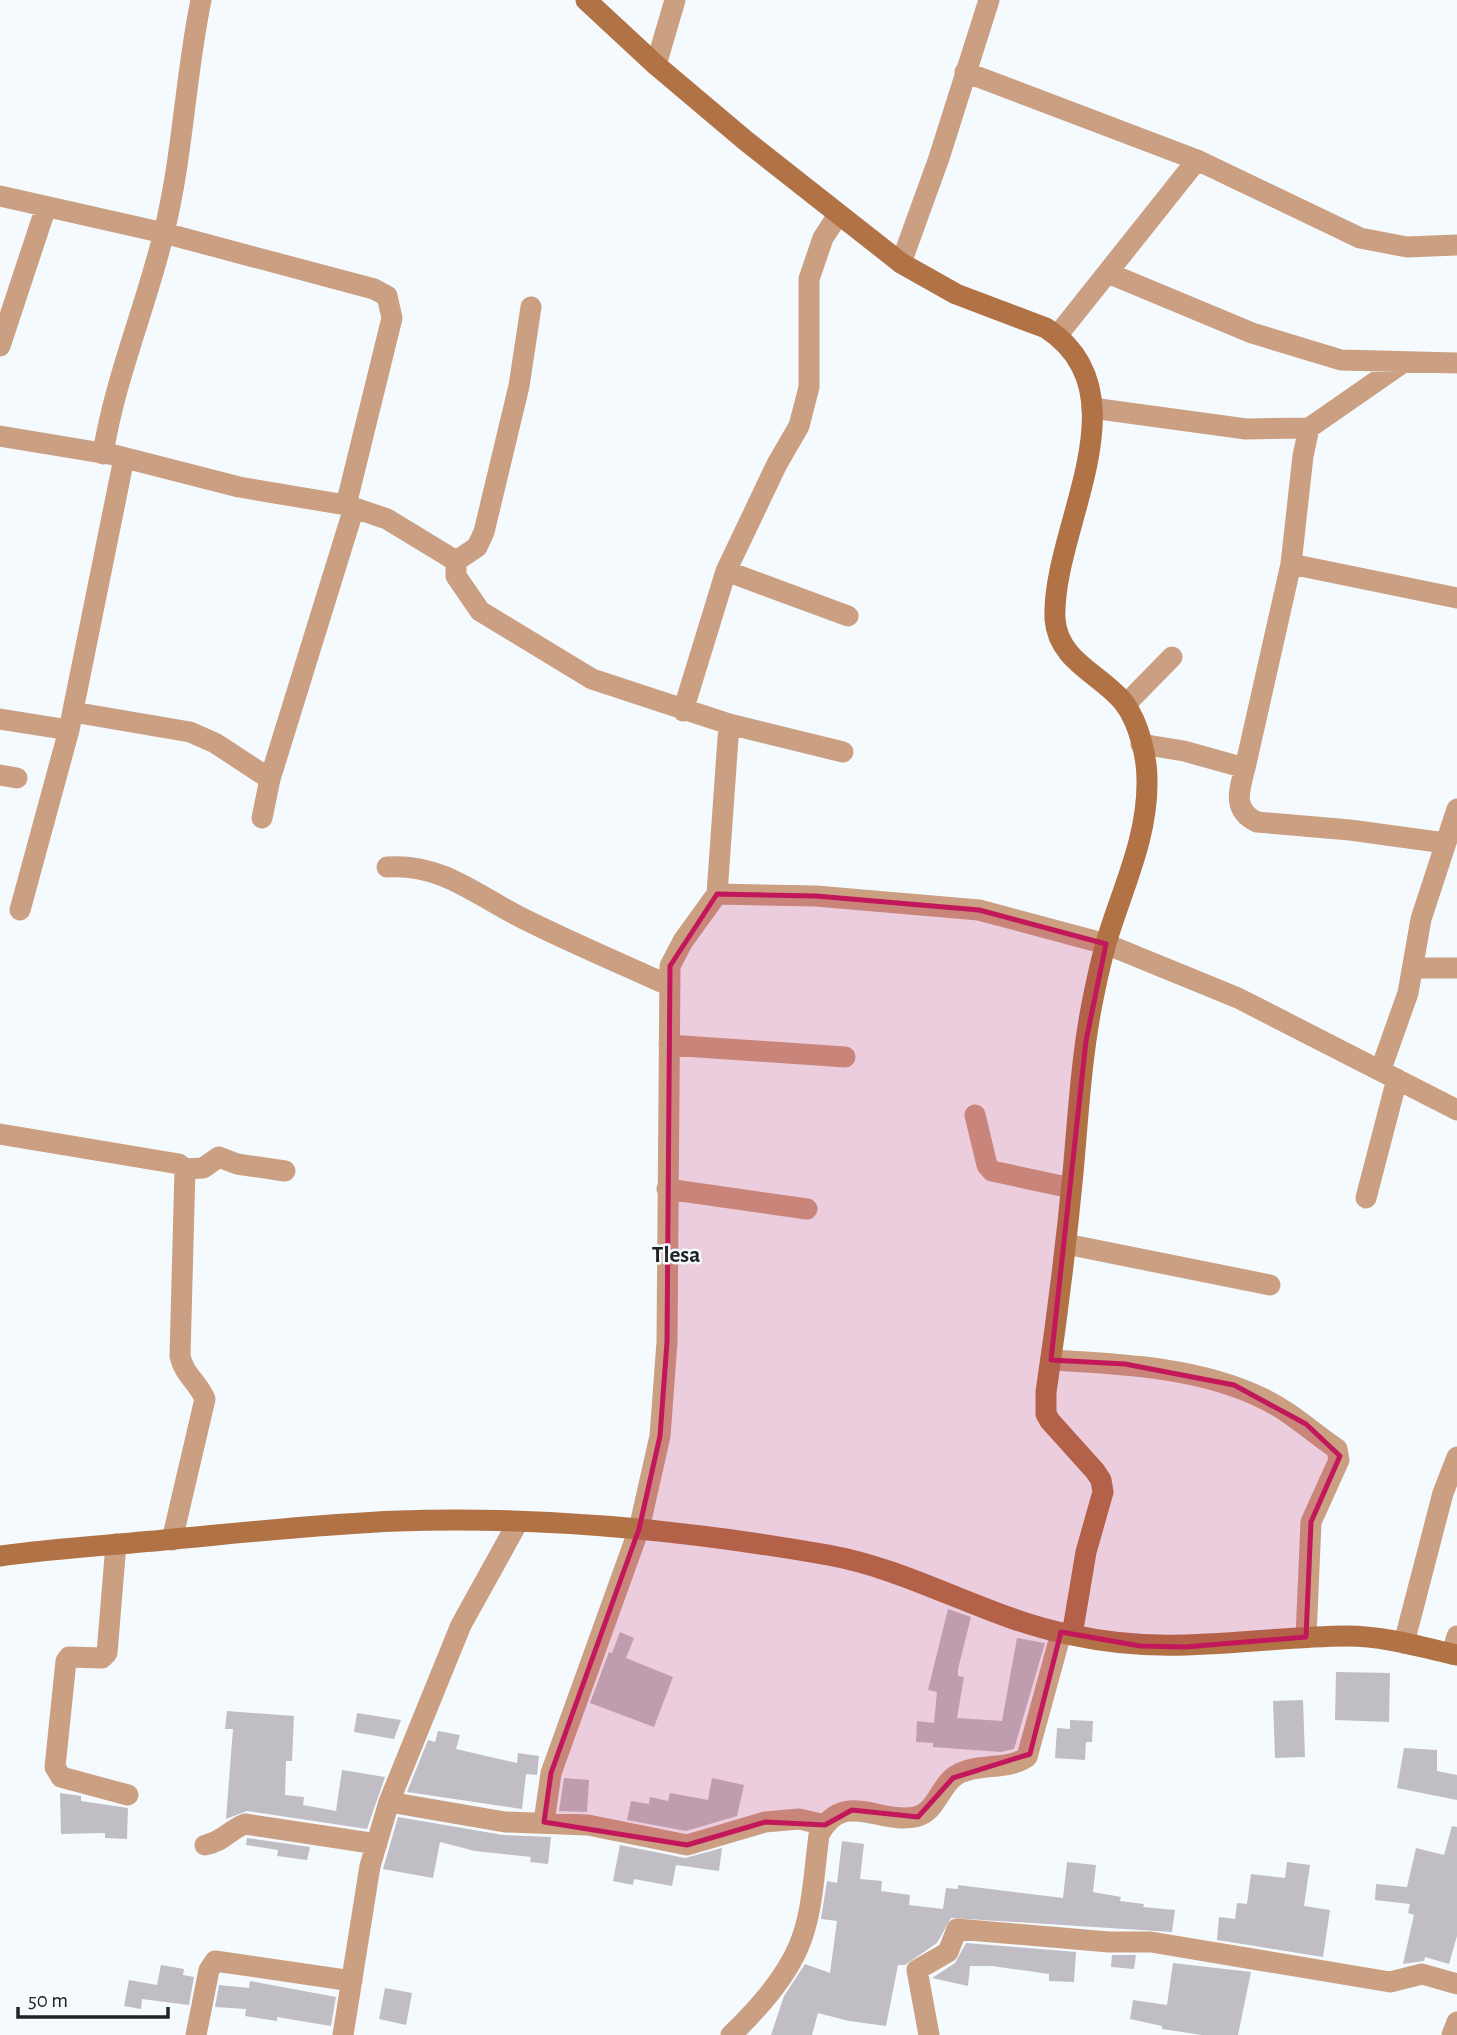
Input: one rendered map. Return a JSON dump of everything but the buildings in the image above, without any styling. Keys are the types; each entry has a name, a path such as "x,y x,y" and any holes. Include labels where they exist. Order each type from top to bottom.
{"main road":[{"path":"586,0 656,65 838,215 901,263 956,295 1057,335 1072,349 1092,395 1092,440 1058,589 1055,620 1060,638 1070,655 1125,705 1141,744 1147,778 1140,841 1105,944 1086,1041 1066,1244 1051,1360 1046,1414 1095,1471 1101,1480 1102,1492 1067,1634"},
{"path":"0,1556 400,1521 518,1522 639,1529 831,1555 917,1581 1067,1634 1140,1646 1185,1647 1306,1637 1375,1637 1455,1649"}],"street":[{"path":"103,454 116,391 164,233 201,0"},
{"path":"656,65 675,0"},
{"path":"901,263 939,158 989,0"},
{"path":"965,72 1197,160 1360,238 1407,247 1457,245"},
{"path":"1057,335 1197,160"},
{"path":"0,196 164,233 374,289 387,296 392,318 350,507 270,779 262,818"},
{"path":"0,346 46,207"},
{"path":"683,711 726,571 777,464 799,426 809,387 809,279 823,237 838,215"},
{"path":"1108,273 1252,333 1341,360 1457,363"},
{"path":"456,561 477,547 484,532 519,387 531,307"},
{"path":"1092,408 1246,429 1309,428 1404,362"},
{"path":"1309,428 1303,456 1291,564 1238,795 1239,807 1246,817 1257,822 1350,830 1445,843"},
{"path":"0,436 124,458 239,487 350,507 387,519 456,561"},
{"path":"20,909 71,721 124,458"},
{"path":"456,561 456,576 480,611 592,679 683,711 843,752"},
{"path":"1291,564 1457,598"},
{"path":"726,571 848,616"},
{"path":"1125,705 1172,657"},
{"path":"0,719 71,721 190,732 215,743 270,779"},
{"path":"544,1822 551,1773 639,1529 660,1436 664,1395 670,986 674,956 717,894 729,724"},
{"path":"1141,744 1184,751 1245,768"},
{"path":"1366,1198 1421,919 1457,809"},
{"path":"387,867 409,866 443,875 522,918 670,986"},
{"path":"717,894 816,896 979,910 1105,944 1238,998 1389,1074 1440,1104 1457,1110"},
{"path":"1413,968 1457,968"},
{"path":"669,1045 845,1057"},
{"path":"975,1115 987,1165 992,1171 1072,1188"},
{"path":"0,1134 179,1164 184,1169 180,1356 183,1370 198,1384 205,1399 172,1539"},
{"path":"184,1169 203,1168 219,1157 237,1164 285,1171"},
{"path":"667,1189 807,1209"},
{"path":"1066,1244 1270,1285"},
{"path":"1051,1360 1125,1364 1234,1385 1306,1424 1337,1450 1339,1460 1311,1522 1306,1637"},
{"path":"1404,1643 1443,1493 1457,1457"},
{"path":"343,2035 365,1894 389,1802 461,1625 518,1522"},
{"path":"116,1545 107,1653 102,1658 74,1657 66,1661 55,1767 61,1777 128,1795"},
{"path":"731,2035 753,2013 798,1949 807,1916 819,1835 825,1825 842,1812 852,1810 905,1818 918,1817 934,1804 953,1777 968,1769 1027,1757 1067,1634"},
{"path":"389,1802 505,1822 588,1825 687,1845 765,1822 799,1819 825,1825"},
{"path":"205,1845 220,1842 236,1827 245,1824 377,1844"},
{"path":"929,2035 917,1969 947,1952 957,1929 1109,1942 1150,1942 1390,1982 1422,1974 1457,1984"},
{"path":"196,2035 209,1970 215,1961 352,1981"},
{"path":"1452,2035 1457,2022"}],"highlighted area":[{"path":"717,894 816,896 979,910 1106,944 1086,1041 1051,1360 1125,1364 1234,1385 1306,1424 1340,1456 1311,1522 1306,1637 1185,1647 1140,1646 1061,1632 1030,1754 953,1778 918,1817 852,1810 825,1825 765,1822 687,1845 544,1822 551,1773 639,1529 660,1436 667,1342 670,966"}],"district":[{"name":"Tlesa","path":"676,1254"}]}
